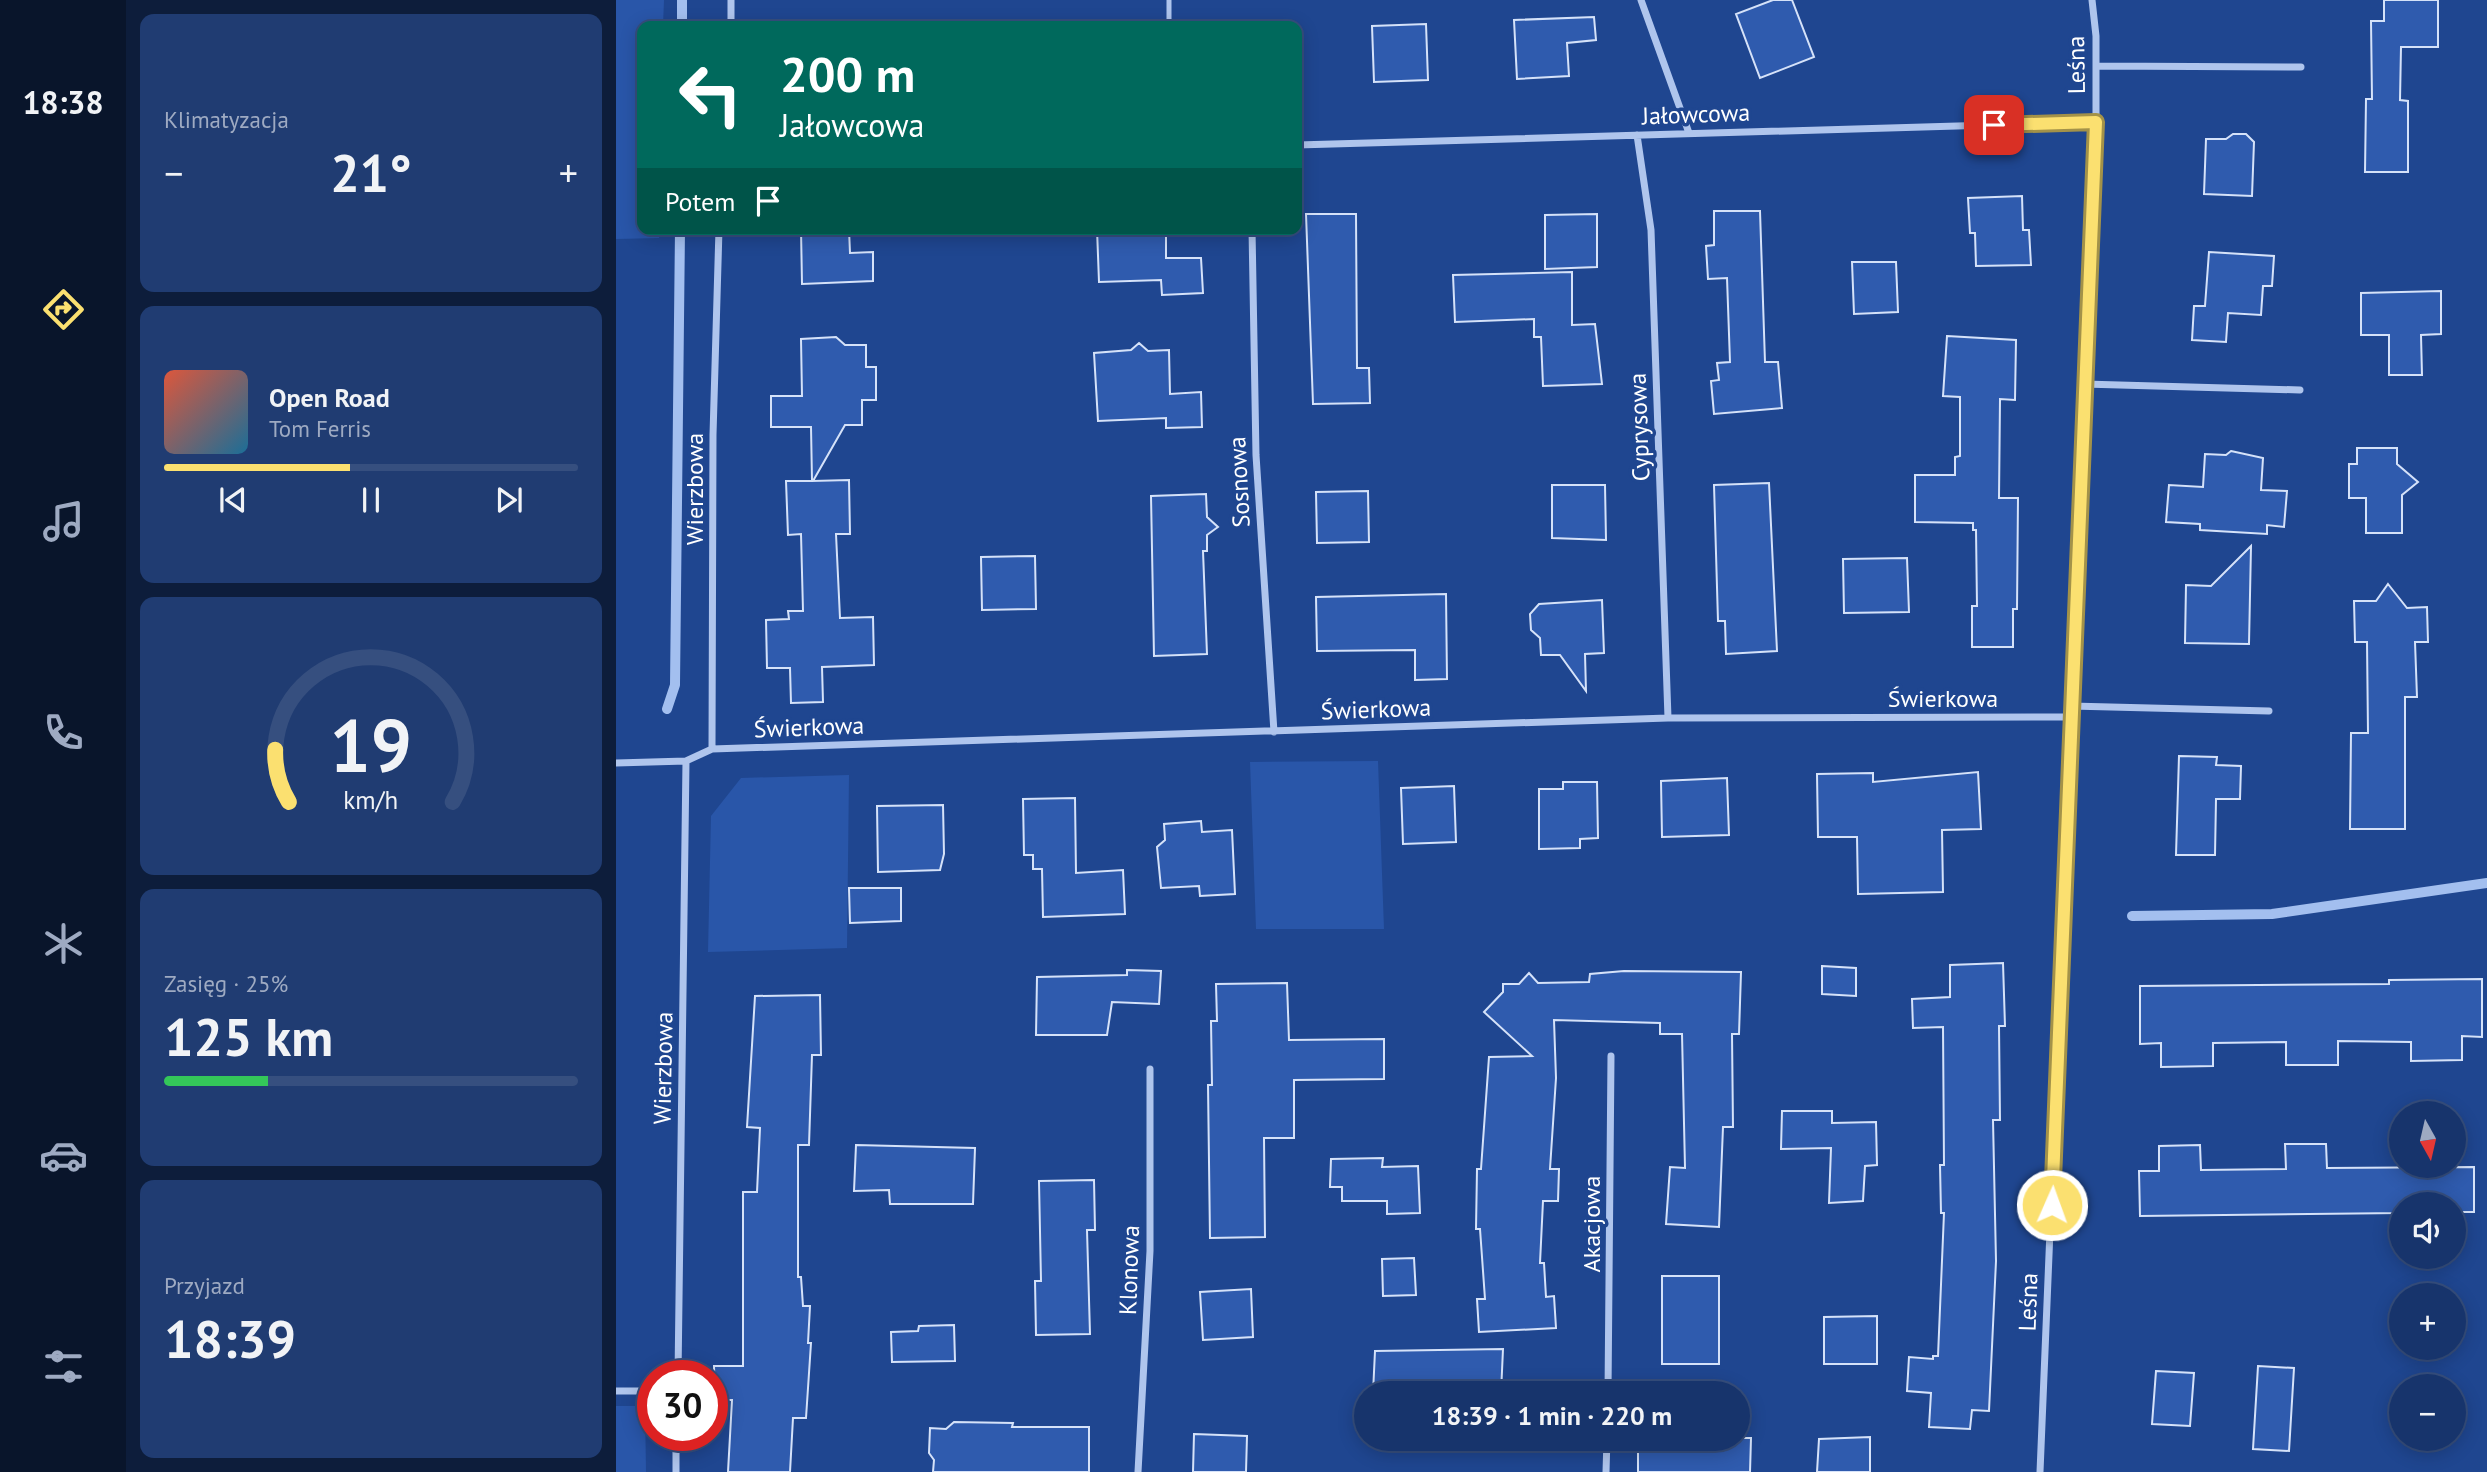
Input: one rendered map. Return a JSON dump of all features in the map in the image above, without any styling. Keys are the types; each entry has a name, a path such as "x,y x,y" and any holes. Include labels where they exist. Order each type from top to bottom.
{"street":[{"path":"731,0 731,21"},
{"path":"1641,0 1689,133"},
{"name":"Leśna","path":"2040,1472 2096,122 2097,66 2092,0"},
{"path":"2097,66 2301,66"},
{"name":"Jałowcowa","path":"1302,145 2096,122"},
{"name":"Cyprysowa","path":"1637,135 1650,230 1668,718"},
{"name":"Wierzbowa","path":"712,750 713,435 719,235"},
{"name":"Sosnowa","path":"1252,235 1256,455 1274,732"},
{"path":"2084,384 2300,390"},
{"path":"2071,706 2269,711"},
{"name":"Świerkowa","path":"686,761 712,750 1668,718 2070,718"},
{"path":"616,764 686,761"},
{"name":"Wierzbowa","path":"678,1360 686,761"},
{"name":"Akacjowa","path":"1608,1381 1611,1056"},
{"name":"Klonowa","path":"1138,1472 1150,1251 1150,1069"},
{"path":"616,1391 637,1391"},
{"path":"676,1451 676,1472"},
{"path":"1606,1472 1607,1451"}],"lane":[{"path":"1169,0 1169,21"}],"shaded area":[{"path":"616,0 664,0 663,21 637,21 637,235 659,235 659,238 616,239"},
{"path":"1378,761 1384,929 1256,929 1250,762"},
{"path":"849,775 847,948 708,952 711,816 741,778"},
{"path":"616,1406 637,1406 637,1451 646,1451 646,1472 616,1472"}],"building":[{"path":"1773,0 1792,0 1814,57 1760,78 1736,14"},
{"path":"2384,0 2438,0 2438,47 2401,47 2400,100 2408,101 2408,172 2365,172 2366,99 2372,99 2371,21 2384,21"},
{"path":"1594,17 1596,40 1567,43 1569,76 1517,79 1514,20"},
{"path":"1426,24 1428,80 1374,82 1372,26"},
{"path":"2233,134 2246,134 2254,142 2252,196 2204,194 2206,139 2226,139"},
{"path":"2022,196 2023,230 2029,230 2031,265 1976,266 1975,233 1970,233 1968,198"},
{"path":"1714,211 1760,211 1765,362 1778,362 1782,408 1714,414 1711,381 1719,380 1717,363 1730,362 1727,278 1708,279 1706,246 1714,245"},
{"path":"1306,214 1356,214 1357,368 1369,368 1370,403 1313,404"},
{"path":"1597,214 1597,267 1545,269 1545,215"},
{"path":"801,235 849,235 850,253 873,252 873,281 802,284"},
{"path":"1097,235 1166,235 1166,258 1201,258 1203,293 1162,295 1161,280 1099,282"},
{"path":"2209,252 2274,256 2272,286 2263,286 2261,315 2228,313 2226,342 2192,340 2194,306 2205,306"},
{"path":"1852,262 1896,262 1898,312 1854,314"},
{"path":"1572,272 1572,325 1595,324 1602,384 1543,386 1541,337 1534,337 1534,319 1455,322 1453,275"},
{"path":"2441,291 2441,334 2421,335 2422,375 2389,375 2389,335 2361,335 2361,293"},
{"path":"1947,336 2016,340 2015,400 2000,399 1999,498 2018,498 2017,609 2013,609 2013,647 1972,647 1972,606 1977,606 1976,530 1973,530 1973,523 1915,522 1915,475 1955,475 1955,457 1960,456 1960,397 1943,396"},
{"path":"836,337 845,345 866,345 866,367 876,367 876,400 862,400 862,425 845,425 813,481 849,480 850,534 836,534 840,618 873,617 874,665 822,667 823,702 791,703 790,668 767,668 766,620 789,619 788,611 803,611 801,534 788,535 786,481 812,481 811,427 771,427 771,396 802,396 801,339"},
{"path":"1139,343 1148,351 1169,350 1170,394 1201,392 1202,427 1166,428 1166,418 1098,421 1094,353 1131,350"},
{"path":"2357,448 2397,448 2397,464 2418,482 2402,495 2402,533 2366,533 2366,498 2349,498 2349,464 2357,464"},
{"path":"2231,451 2263,458 2261,490 2287,491 2284,527 2267,525 2267,534 2200,530 2200,524 2166,522 2169,485 2203,487 2205,454 2226,455"},
{"path":"1769,483 1777,651 1726,654 1725,621 1718,621 1714,485"},
{"path":"1552,485 1605,485 1606,540 1552,538"},
{"path":"1368,491 1369,542 1317,543 1316,492"},
{"path":"1206,494 1207,517 1218,527 1207,535 1207,551 1203,551 1207,654 1154,656 1151,496"},
{"path":"2251,546 2249,644 2185,643 2186,585 2211,586"},
{"path":"1035,556 1036,609 982,610 981,557"},
{"path":"1907,558 1909,612 1844,613 1843,559"},
{"path":"2388,584 2407,608 2427,607 2428,642 2415,642 2417,697 2405,697 2405,829 2350,829 2351,733 2368,733 2367,642 2355,642 2354,601 2376,601"},
{"path":"1446,594 1447,679 1415,680 1415,650 1317,651 1316,597"},
{"path":"1602,600 1604,653 1585,654 1586,691 1560,655 1541,655 1540,638 1531,630 1530,614 1539,604"},
{"path":"2179,756 2217,757 2216,765 2241,766 2240,799 2216,799 2215,855 2176,855"},
{"path":"1978,772 1981,829 1942,830 1943,892 1858,894 1857,837 1818,837 1817,774 1873,773 1873,782"},
{"path":"1727,778 1729,835 1662,837 1661,781"},
{"path":"1563,782 1597,782 1598,838 1580,839 1580,848 1539,849 1539,789 1563,789"},
{"path":"1454,786 1456,842 1403,844 1401,788"},
{"path":"1075,798 1076,873 1123,870 1125,914 1043,917 1042,869 1033,869 1033,855 1024,855 1023,799"},
{"path":"943,805 944,854 940,870 878,872 877,806"},
{"path":"1201,821 1202,832 1232,830 1235,894 1200,896 1199,886 1161,888 1157,847 1165,840 1164,824"},
{"path":"849,888 901,888 901,921 850,923"},
{"path":"2003,963 2005,1026 1999,1026 2000,1120 1993,1120 1996,1261 1989,1411 1972,1410 1970,1429 1929,1427 1931,1393 1907,1391 1909,1357 1933,1359 1933,1356 1938,1356 1944,1213 1941,1213 1940,1165 1944,1165 1943,1027 1913,1028 1912,999 1950,997 1950,965"},
{"path":"1822,966 1856,968 1856,996 1822,994"},
{"path":"1127,970 1161,971 1159,1004 1112,1002 1107,1035 1036,1035 1037,977 1127,975"},
{"path":"1624,971 1741,972 1739,1034 1732,1034 1733,1127 1723,1127 1719,1227 1666,1224 1670,1167 1685,1168 1682,1034 1660,1034 1660,1023 1554,1020 1556,1078 1550,1169 1559,1169 1558,1201 1543,1201 1540,1263 1544,1263 1546,1297 1554,1296 1556,1328 1479,1332 1477,1299 1485,1299 1480,1229 1476,1229 1477,1169 1481,1169 1489,1057 1532,1056 1484,1012 1503,992 1503,984 1519,984 1529,973 1538,983 1589,982 1590,974"},
{"path":"2482,979 2482,1037 2462,1036 2462,1060 2411,1061 2411,1042 2338,1041 2338,1065 2286,1065 2286,1042 2213,1043 2213,1066 2161,1067 2161,1043 2140,1044 2140,986 2389,984 2389,980"},
{"path":"1287,983 1289,1040 1384,1039 1384,1079 1294,1080 1294,1138 1264,1138 1265,1237 1210,1238 1208,1085 1212,1085 1211,1021 1217,1021 1216,984"},
{"path":"820,995 821,1055 812,1055 809,1145 798,1145 798,1277 801,1277 803,1306 810,1306 808,1343 811,1343 806,1418 793,1418 790,1472 728,1472 732,1400 728,1400 728,1366 743,1366 743,1192 757,1192 760,1128 747,1127 755,996"},
{"path":"1782,1111 1832,1111 1832,1123 1876,1122 1877,1165 1865,1166 1863,1201 1829,1203 1831,1148 1781,1149"},
{"path":"2285,1144 2326,1144 2327,1168 2389,1168 2389,1178 2466,1178 2466,1167 2474,1167 2474,1212 2466,1212 2466,1192 2389,1192 2389,1213 2140,1216 2139,1171 2159,1171 2159,1146 2200,1145 2201,1170 2286,1169"},
{"path":"856,1145 975,1148 973,1204 890,1204 889,1190 854,1191"},
{"path":"1383,1158 1382,1167 1418,1166 1420,1213 1387,1214 1387,1201 1342,1201 1342,1187 1330,1187 1331,1159"},
{"path":"1094,1180 1095,1230 1087,1230 1090,1334 1036,1335 1035,1281 1041,1281 1039,1181"},
{"path":"1414,1258 1416,1295 1383,1296 1382,1259"},
{"path":"1662,1276 1719,1276 1719,1364 1662,1364"},
{"path":"1251,1289 1253,1337 1203,1340 1200,1292"},
{"path":"1877,1316 1877,1364 1824,1364 1824,1317"},
{"path":"954,1325 955,1361 892,1362 891,1332 918,1331 919,1326"},
{"path":"1503,1349 1502,1381 1374,1381 1375,1351"},
{"path":"2258,1366 2294,1368 2289,1451 2253,1449"},
{"path":"2156,1371 2194,1373 2190,1426 2152,1424"},
{"path":"954,1422 1013,1423 1012,1427 1089,1427 1089,1472 933,1472 934,1460 929,1453 930,1428 946,1429"},
{"path":"1194,1434 1247,1436 1246,1472 1193,1472"},
{"path":"1870,1437 1870,1472 1817,1472 1819,1439"},
{"path":"1751,1438 1750,1472 1638,1472 1638,1451 1750,1451"}],"waterway":[{"path":"682,0 682,21"},
{"path":"667,709 675,685 680,235"},
{"path":"2132,916 2272,914 2487,883"}],"route":[{"path":"1994,125 2096,122 2052,1205"}]}
